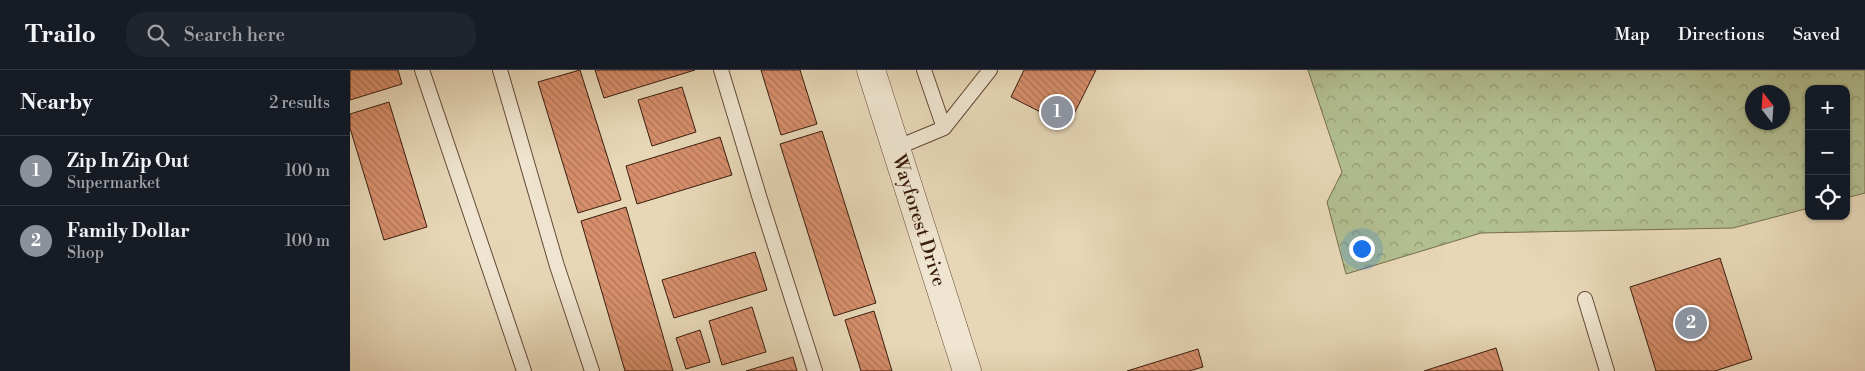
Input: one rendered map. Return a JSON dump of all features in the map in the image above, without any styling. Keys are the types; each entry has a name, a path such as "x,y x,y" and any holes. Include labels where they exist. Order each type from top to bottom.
{"street":[{"name":"Wayforest Drive","path":"871,70 967,371"}],"lane":[{"path":"422,70 524,371"},
{"path":"500,70 557,266 592,371"},
{"path":"721,70 815,371"},
{"path":"924,70 944,128"},
{"path":"896,148 944,128 990,70"},
{"path":"1585,299 1607,371"}],"green space":[{"path":"1308,70 1865,70 1865,193 1850,197 1850,85 1805,85 1805,209 1733,228 1481,233 1346,274 1327,202 1342,172"}],"building":[{"path":"350,70 398,70 402,84 350,100"},
{"path":"580,70 621,200 578,213 538,82"},
{"path":"595,70 695,70 604,98"},
{"path":"761,70 800,70 817,124 781,135"},
{"path":"1024,70 1096,70 1068,126 1011,97"},
{"path":"682,87 696,132 652,146 638,100"},
{"path":"389,102 427,227 384,240 350,128 350,114"},
{"path":"822,131 876,303 834,316 780,144"},
{"path":"720,137 732,175 637,204 626,166"},
{"path":"626,207 673,371 625,371 581,221"},
{"path":"755,252 767,290 674,318 662,280"},
{"path":"1720,258 1752,359 1715,371 1656,371 1630,287"},
{"path":"752,307 766,352 722,365 709,321"},
{"path":"874,311 892,371 861,371 845,320"},
{"path":"700,330 710,362 686,369 676,338"},
{"path":"1496,348 1503,371 1424,371"},
{"path":"1198,349 1203,367 1189,371 1127,371"},
{"path":"793,357 797,371 746,371"}],"place":[{"name":"Zip In Zip Out","path":"1057,112"},
{"name":"Family Dollar","path":"1691,323"}]}
